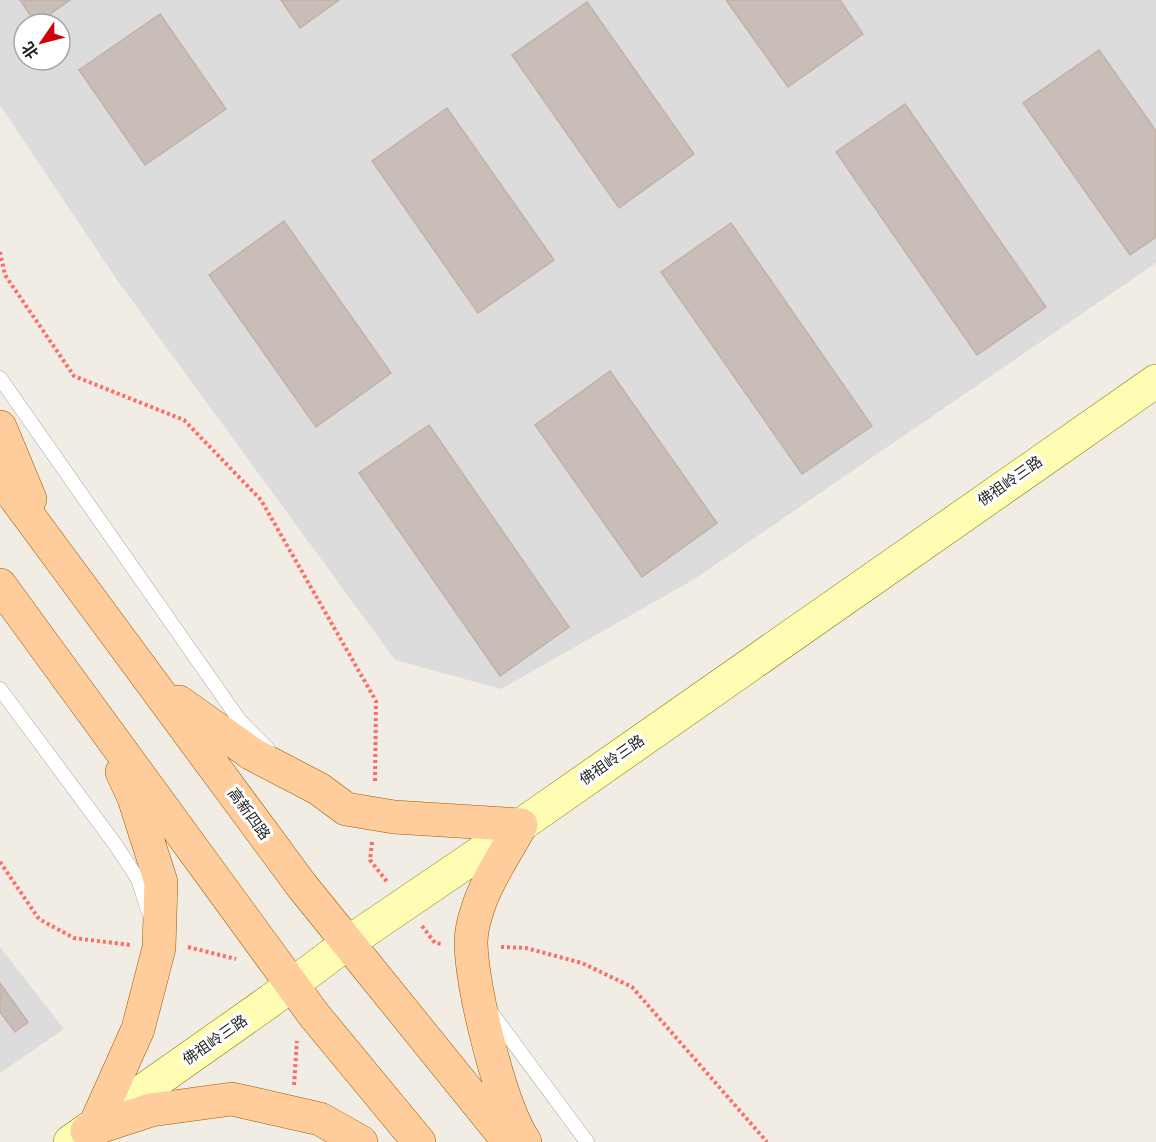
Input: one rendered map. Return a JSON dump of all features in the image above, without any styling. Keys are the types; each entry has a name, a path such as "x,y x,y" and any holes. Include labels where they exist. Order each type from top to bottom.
{"main road":[{"name":"佛祖岭三路","path":"84,1133 349,942 521,825 1156,381"},
{"path":"0,427 46,540"},
{"name":"高新四路","path":"0,477 302,886 509,1142"},
{"path":"0,585 314,1015 419,1142"},
{"path":"149,678 198,717 252,754 319,789 346,809 374,814 521,825 476,912 471,945 477,993 497,1075 525,1142"},
{"path":"84,1133 138,1029 159,948 160,882 134,798 93,711"},
{"path":"84,1133 151,1110 232,1099 361,1142"}],"lane":[{"path":"0,378 240,721 277,757 319,789"},
{"path":"0,689 138,879 159,948"},
{"path":"477,993 587,1142"}],"path":[{"path":"0,252 5,275 74,376 184,420 261,500 376,701 374,814 370,860 435,943 526,948 571,960 632,987 767,1142"}],"shaded area":[{"path":"0,0 1156,0 1156,263 693,580 501,689 395,660 117,280 0,105"},
{"path":"0,947 64,1029 0,1073"}],"building":[{"path":"20,0 70,0 53,12 28,12"},
{"path":"281,0 339,0 300,28"},
{"path":"726,0 840,0 863,34 788,87"},
{"path":"587,2 694,154 619,208 512,55"},
{"path":"160,14 226,109 145,165 79,70"},
{"path":"1099,50 1156,131 1156,237 1130,255 1023,103"},
{"path":"905,104 1046,307 977,355 836,152"},
{"path":"447,108 554,260 478,313 372,161"},
{"path":"284,221 391,373 316,427 209,275"},
{"path":"731,223 872,426 802,474 661,272"},
{"path":"610,371 717,523 642,577 535,425"},
{"path":"429,425 569,627 500,676 359,473"},
{"path":"0,983 28,1022 15,1032 0,1012"}]}
